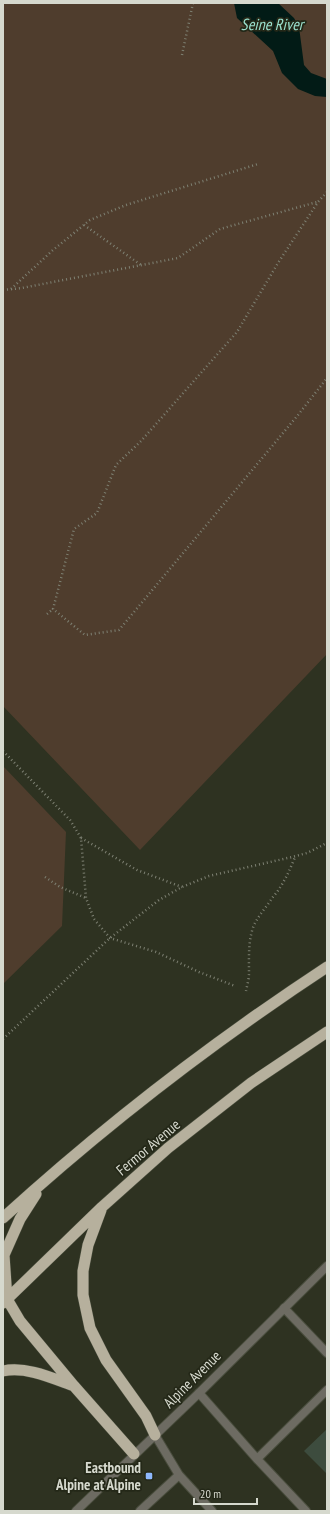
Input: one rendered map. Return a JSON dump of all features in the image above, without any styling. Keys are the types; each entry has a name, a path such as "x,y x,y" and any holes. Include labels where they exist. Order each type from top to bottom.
{"highway":[{"path":"3,1218 47,1178 177,1073 267,1006 327,967"},
{"name":"Fermor Avenue","path":"5,1301 102,1207 168,1148 251,1083 327,1032"},
{"path":"47,1178 20,1218 4,1255 5,1301 74,1386 134,1454"},
{"path":"102,1207 88,1245 83,1271 83,1295 90,1328 106,1360 146,1416 155,1435"},
{"path":"3,1371 13,1369 41,1374 74,1386"}],"street":[{"name":"Alpine Avenue","path":"76,1511 199,1393 327,1266"},
{"path":"284,1308 327,1353"},
{"path":"257,1459 327,1390"},
{"path":"199,1393 257,1459 306,1511"},
{"path":"155,1435 179,1475 212,1511"},
{"path":"140,1511 179,1475"}],"path":[{"path":"182,55 193,3"},
{"path":"11,289 53,250 90,220 126,205 258,164"},
{"path":"47,614 53,608 74,529 97,513 116,464 141,442 237,332 278,263 318,202 327,192"},
{"path":"3,290 178,258 220,229 318,202"},
{"path":"84,225 140,265"},
{"path":"53,608 85,635 119,630 327,378"},
{"path":"3,750 70,820 81,838 86,898 94,919 110,938 156,952 199,972 236,986"},
{"path":"81,838 137,870 182,887"},
{"path":"3,1039 110,938 159,900 182,887 209,876 295,857 327,843"},
{"path":"246,991 249,975 248,960 254,926 282,884 295,857"},
{"path":"45,878 60,887 86,898"}],"shaded area":[{"path":"3,3 327,3 327,654 140,850 3,706"},
{"path":"3,766 66,832 62,926 3,984"}],"water":[{"name":"Seine River","path":"234,3 278,3 294,18 299,27 304,65 311,73 327,79 327,97 315,96 298,89 282,73 273,51 237,18"}],"building":[{"path":"327,1429 327,1474 304,1451"}],"place":[{"name":"Eastbound Alpine at Alpine","path":"149,1476"}]}
